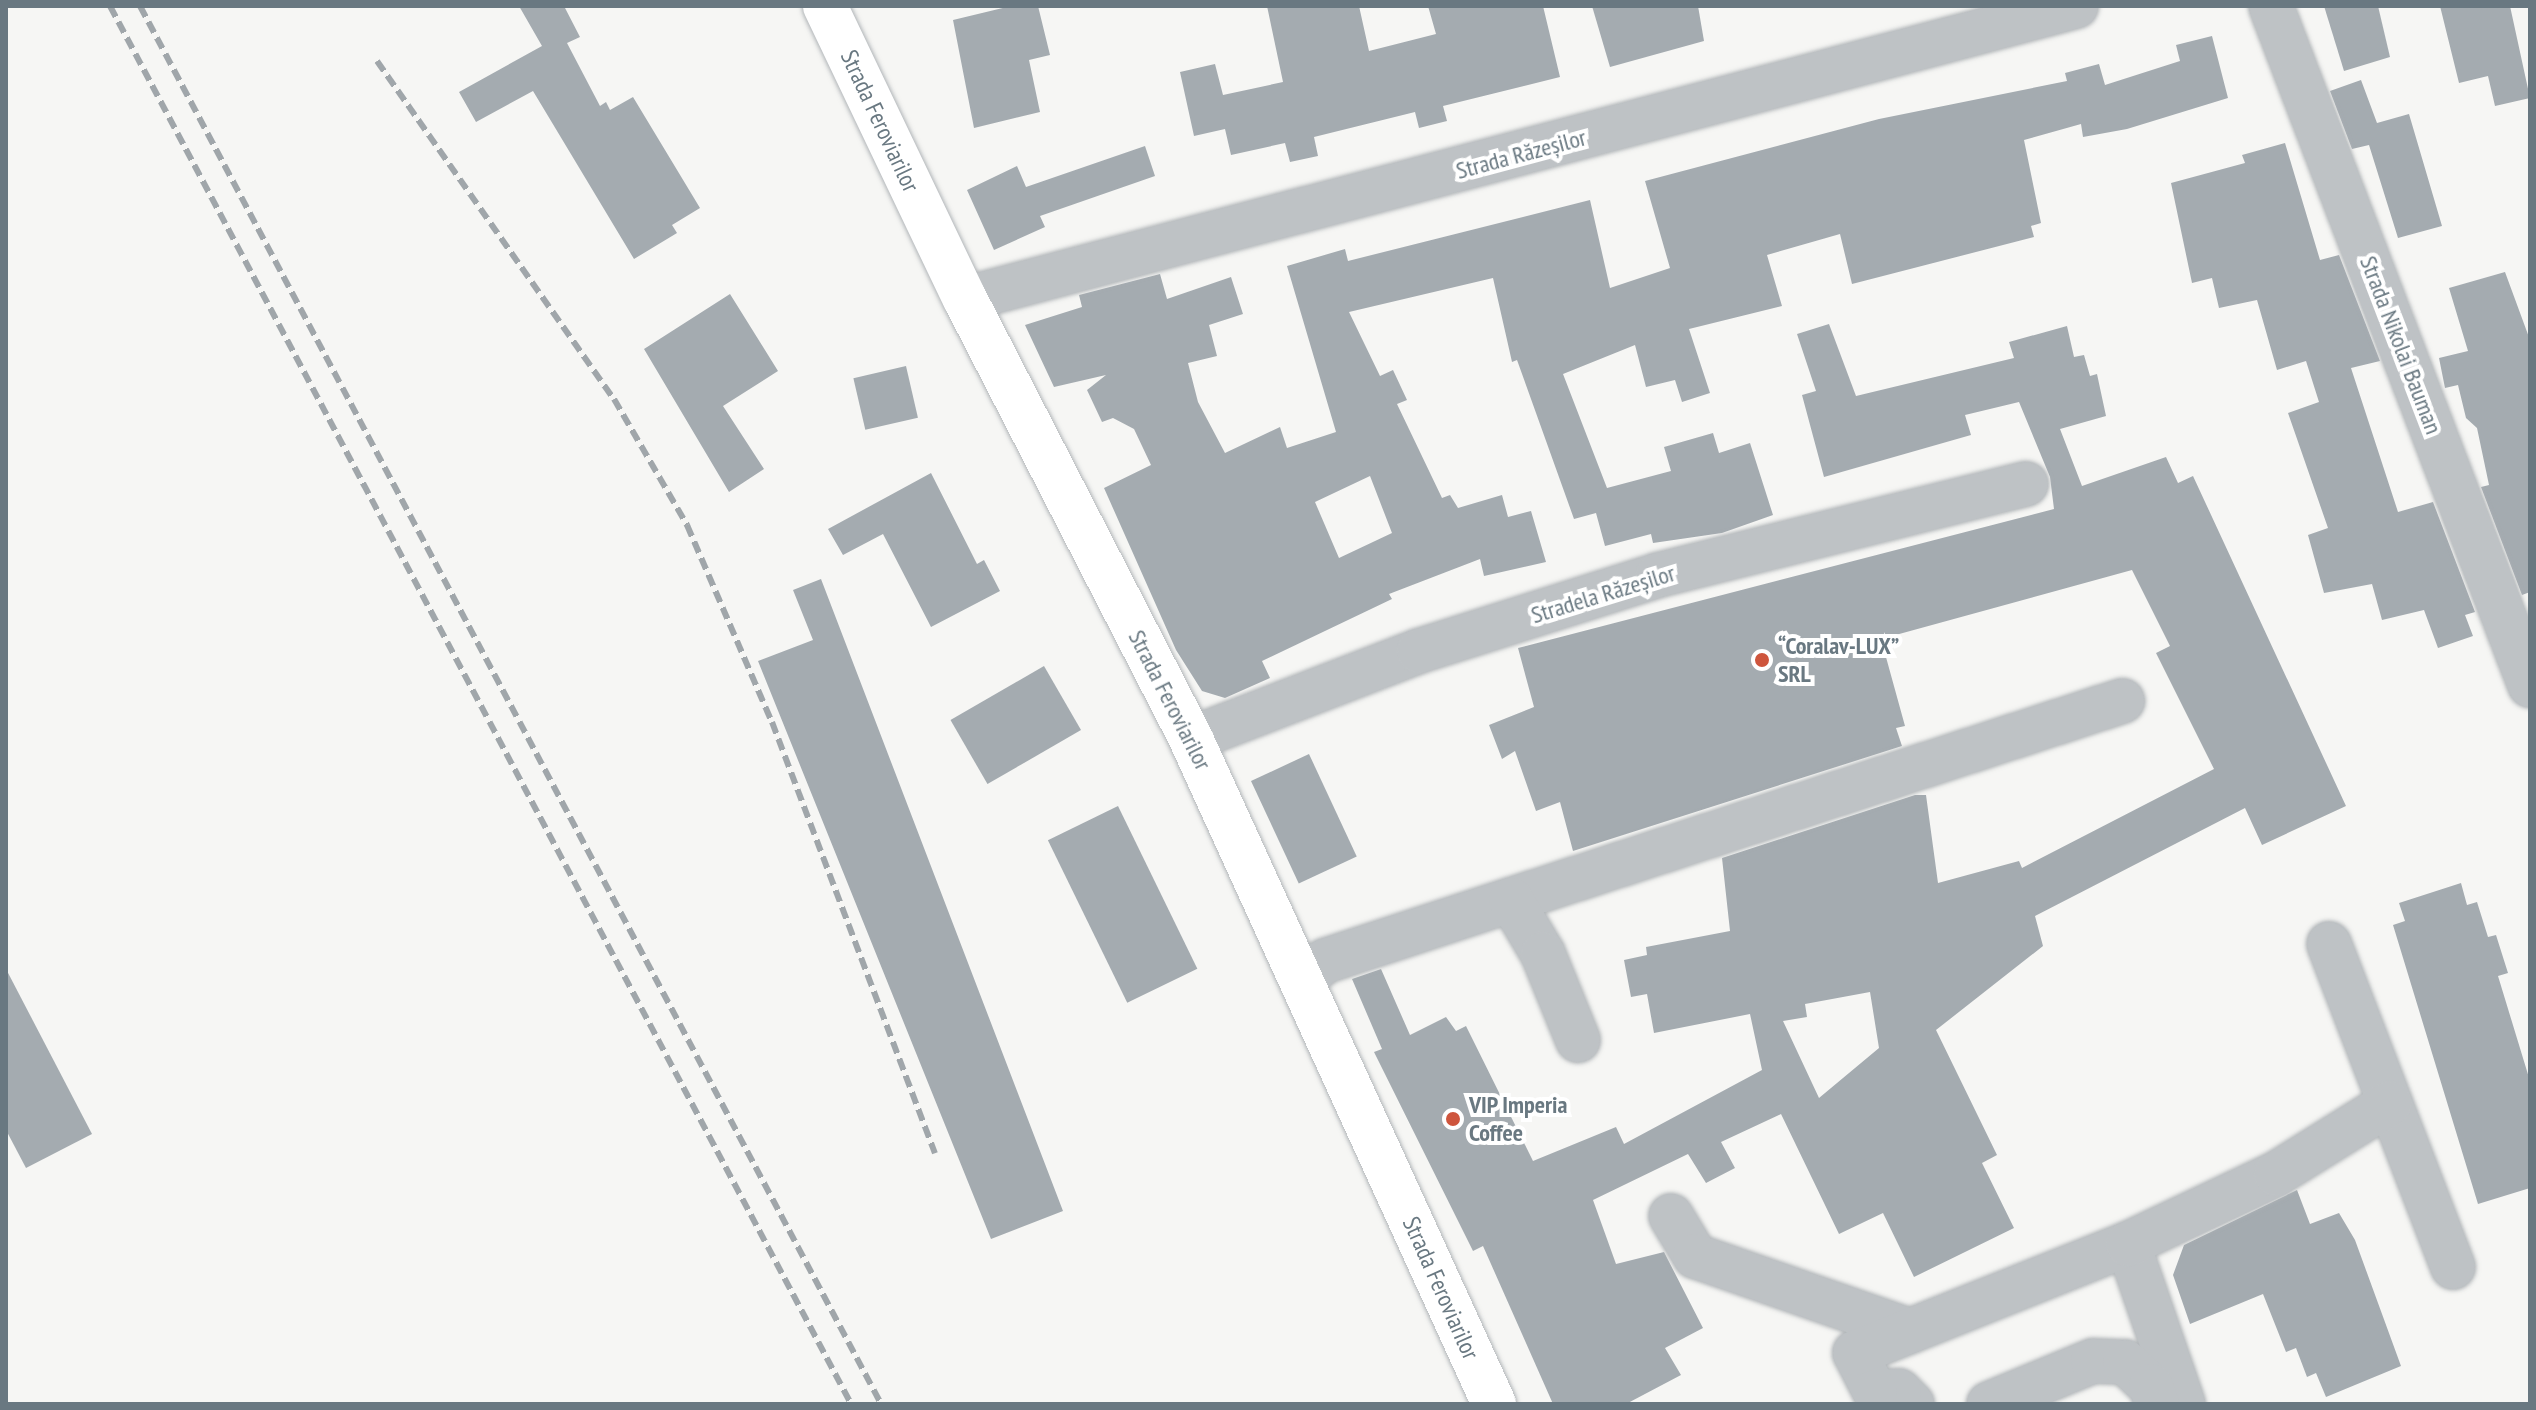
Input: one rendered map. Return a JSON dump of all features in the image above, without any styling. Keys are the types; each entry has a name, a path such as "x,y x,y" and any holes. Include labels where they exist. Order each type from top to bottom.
{"main road":[{"name":"Strada Feroviarilor","path":"825,6 965,299 1191,739 1494,1404"}],"street":[{"name":"Strada Răzeșilor","path":"965,299 2076,6"},
{"name":"Strada Nikolai Bauman","path":"2271,6 2530,685"},
{"name":"Stradela Răzeșilor","path":"1191,739 1419,651 1658,575 2026,484"},
{"path":"1301,980 1325,961 2122,701"},
{"path":"1511,900 1543,954 1578,1040"},
{"path":"2329,944 2453,1267"},
{"path":"1912,1404 1899,1391 1875,1392 1855,1353 2128,1244 2276,1174 2390,1103"},
{"path":"1671,1216 1695,1256 1910,1331"},
{"path":"2128,1244 2183,1404"},
{"path":"1989,1404 2093,1361 2125,1362 2151,1386 2157,1404"}],"building":[{"path":"519,6 564,6 580,37 567,43 600,106 606,102 610,110 633,97 700,208 672,225 677,233 634,259 533,91 476,122 459,92 542,46"},
{"path":"1011,6 1038,6 1050,55 1029,60 1040,112 974,128 953,20"},
{"path":"1267,6 1359,6 1369,51 1436,34 1428,6 1543,6 1560,77 1443,106 1447,121 1419,128 1415,112 1314,137 1318,156 1290,162 1285,143 1231,155 1225,129 1194,136 1180,72 1215,64 1223,95 1283,82"},
{"path":"1592,6 1698,6 1704,41 1610,67"},
{"path":"2324,6 2378,6 2390,57 2344,71"},
{"path":"2440,6 2510,6 2530,98 2495,106 2488,76 2459,83"},
{"path":"2212,36 2228,98 2127,129 2083,137 2081,124 2024,140 2041,223 2031,226 2034,237 1852,284 1840,234 1767,255 1782,306 1689,329 1710,393 1682,402 1675,380 1646,387 1635,345 1563,374 1607,488 1671,471 1664,447 1713,433 1719,453 1750,443 1773,515 1722,533 1653,543 1651,534 1605,546 1596,513 1574,519 1517,360 1512,362 1493,278 1349,312 1380,376 1393,370 1407,400 1397,404 1442,498 1450,495 1458,508 1502,495 1508,517 1531,511 1546,562 1484,576 1480,559 1389,594 1392,599 1262,661 1270,678 1225,698 1202,691 1176,650 1104,488 1151,465 1134,429 1113,418 1102,422 1087,390 1106,375 1054,387 1025,325 1082,307 1079,295 1160,274 1167,299 1231,277 1243,314 1209,325 1217,356 1188,363 1198,402 1225,453 1280,427 1287,448 1336,432 1287,266 1345,249 1348,261 1590,200 1610,288 1670,268 1645,181 1879,119 2067,81 2065,73 2099,64 2105,85 2180,61 2176,45","holes":["1370,476 1392,533 1339,558 1315,502"]},
{"path":"2361,80 2377,123 2409,114 2442,226 2398,238 2369,145 2352,149 2330,91"},
{"path":"2285,143 2320,260 2339,255 2380,361 2351,368 2398,512 2433,502 2475,612 2465,615 2473,636 2438,648 2424,610 2382,620 2372,584 2324,593 2308,535 2328,528 2288,413 2319,402 2306,361 2277,370 2257,300 2219,308 2212,278 2192,283 2171,183 2245,163 2242,155"},
{"path":"1145,146 1155,176 1040,216 1045,227 994,250 967,190 1017,166 1026,187"},
{"path":"2505,272 2530,340 2530,592 2522,595 2481,487 2489,485 2477,428 2466,418 2458,385 2445,388 2439,358 2468,351 2449,288"},
{"path":"730,294 778,371 723,406 764,469 729,492 644,349"},
{"path":"1829,324 1856,396 2014,358 2009,342 2067,326 2074,357 2084,355 2090,376 2097,374 2106,416 2060,429 2082,486 2166,457 2178,483 2193,476 2346,806 2262,845 2245,808 2035,916 2043,946 1936,1030 1997,1155 1982,1163 2014,1228 1914,1277 1883,1213 1839,1234 1781,1114 1721,1142 1735,1168 1706,1183 1688,1154 1593,1200 1616,1264 1664,1252 1703,1328 1665,1348 1681,1375 1626,1404 1553,1404 1483,1246 1473,1251 1374,1052 1382,1049 1352,979 1381,969 1410,1035 1446,1017 1456,1031 1466,1026 1533,1161 1616,1127 1624,1144 1762,1070 1750,1014 1654,1033 1647,994 1631,997 1624,960 1647,955 1646,947 1730,931 1722,858 1915,795 1926,795 1938,883 2019,861 2022,868 2214,769 2156,653 2170,646 2132,570 1881,639 1905,726 1896,728 1902,746 1573,851 1560,802 1536,811 1515,751 1502,759 1489,725 1534,707 1518,648 2054,509 2050,477 2019,402 1965,415 1971,435 1824,477 1802,395 1816,391 1797,334","holes":["1870,992 1879,1048 1819,1098 1783,1021 1807,1017 1805,1004"]},
{"path":"906,366 918,418 865,430 853,378"},
{"path":"931,473 977,564 984,560 1000,591 931,627 883,534 843,555 828,529"},
{"path":"821,579 1063,1211 991,1239 758,661 813,640 793,590"},
{"path":"1044,666 1081,730 987,784 950,720"},
{"path":"1309,754 1357,856 1299,883 1251,781"},
{"path":"1118,806 1197,969 1127,1003 1048,840"},
{"path":"2461,883 2467,905 2477,902 2488,937 2496,935 2508,973 2498,976 2530,1081 2530,1188 2478,1204 2393,925 2405,921 2399,903"},
{"path":"6,969 92,1134 26,1168 6,1130"},
{"path":"2297,1190 2310,1224 2339,1213 2355,1240 2401,1366 2326,1397 2316,1373 2307,1377 2296,1348 2286,1352 2263,1294 2190,1324 2173,1275 2184,1245"}],"railway":[{"path":"110,6 851,1404"},
{"path":"140,6 881,1404"},
{"path":"377,61 614,399 687,525 772,722 935,1153"}],"place":[{"name":"“Coralav-LUX” SRL","path":"1762,660"},
{"name":"VIP Imperia Coffee","path":"1453,1119"}]}
